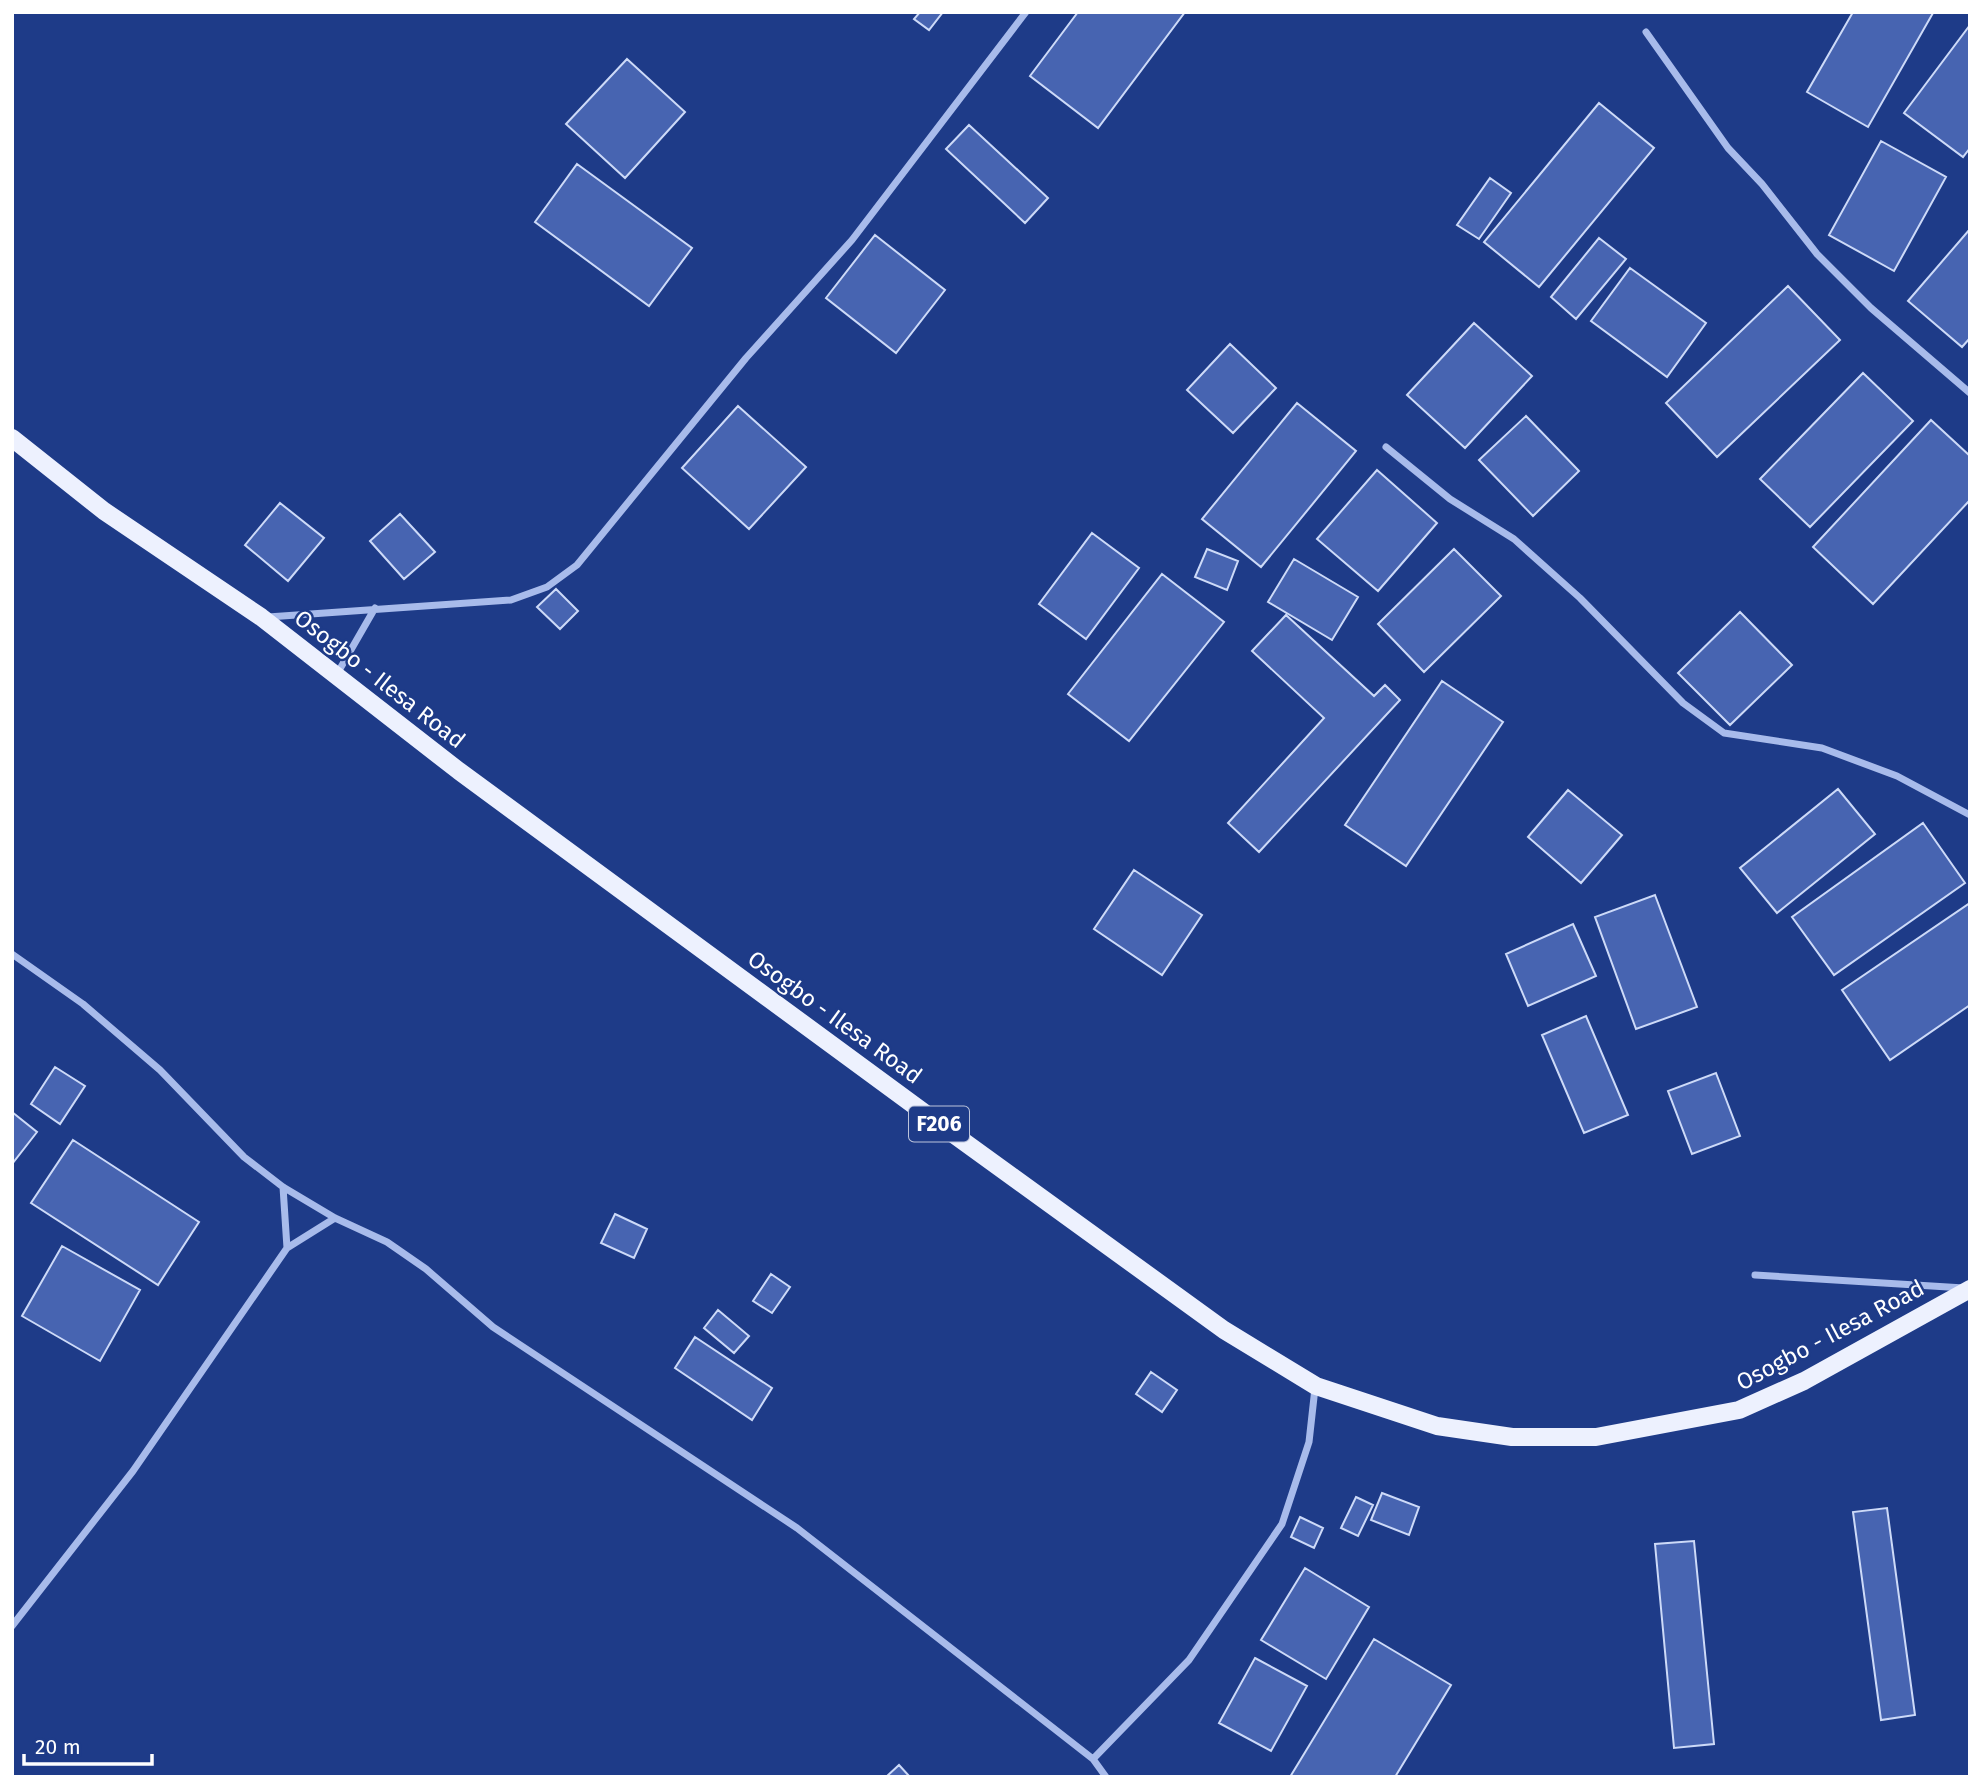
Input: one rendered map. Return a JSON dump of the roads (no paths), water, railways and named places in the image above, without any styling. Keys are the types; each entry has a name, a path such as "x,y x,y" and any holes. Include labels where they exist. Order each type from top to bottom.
{"main road":[{"name":"Osogbo - Ilesa Road","path":"12,438 104,511 261,617 459,771 1157,1282 1224,1330 1316,1386 1437,1426 1512,1437 1596,1437 1739,1410 1804,1381 1970,1288"}],"street":[{"path":"261,617 511,600 547,587 577,565 746,359 852,240 1026,12"},
{"path":"1646,32 1728,148 1762,184 1817,254 1871,308 1970,393"},
{"path":"1386,447 1450,499 1514,539 1580,598 1683,703 1724,733 1822,748 1897,776 1970,815"},
{"path":"336,676 375,608"},
{"path":"12,954 83,1004 151,1062 244,1157 283,1187 335,1218 387,1242 426,1269 493,1327 797,1528 1093,1759 1106,1777"},
{"path":"283,1187 287,1248"},
{"path":"13,1624 133,1471 287,1248 335,1218"},
{"path":"1755,1275 1970,1288"},
{"path":"1093,1759 1189,1660 1282,1524 1309,1442 1316,1386"}]}
